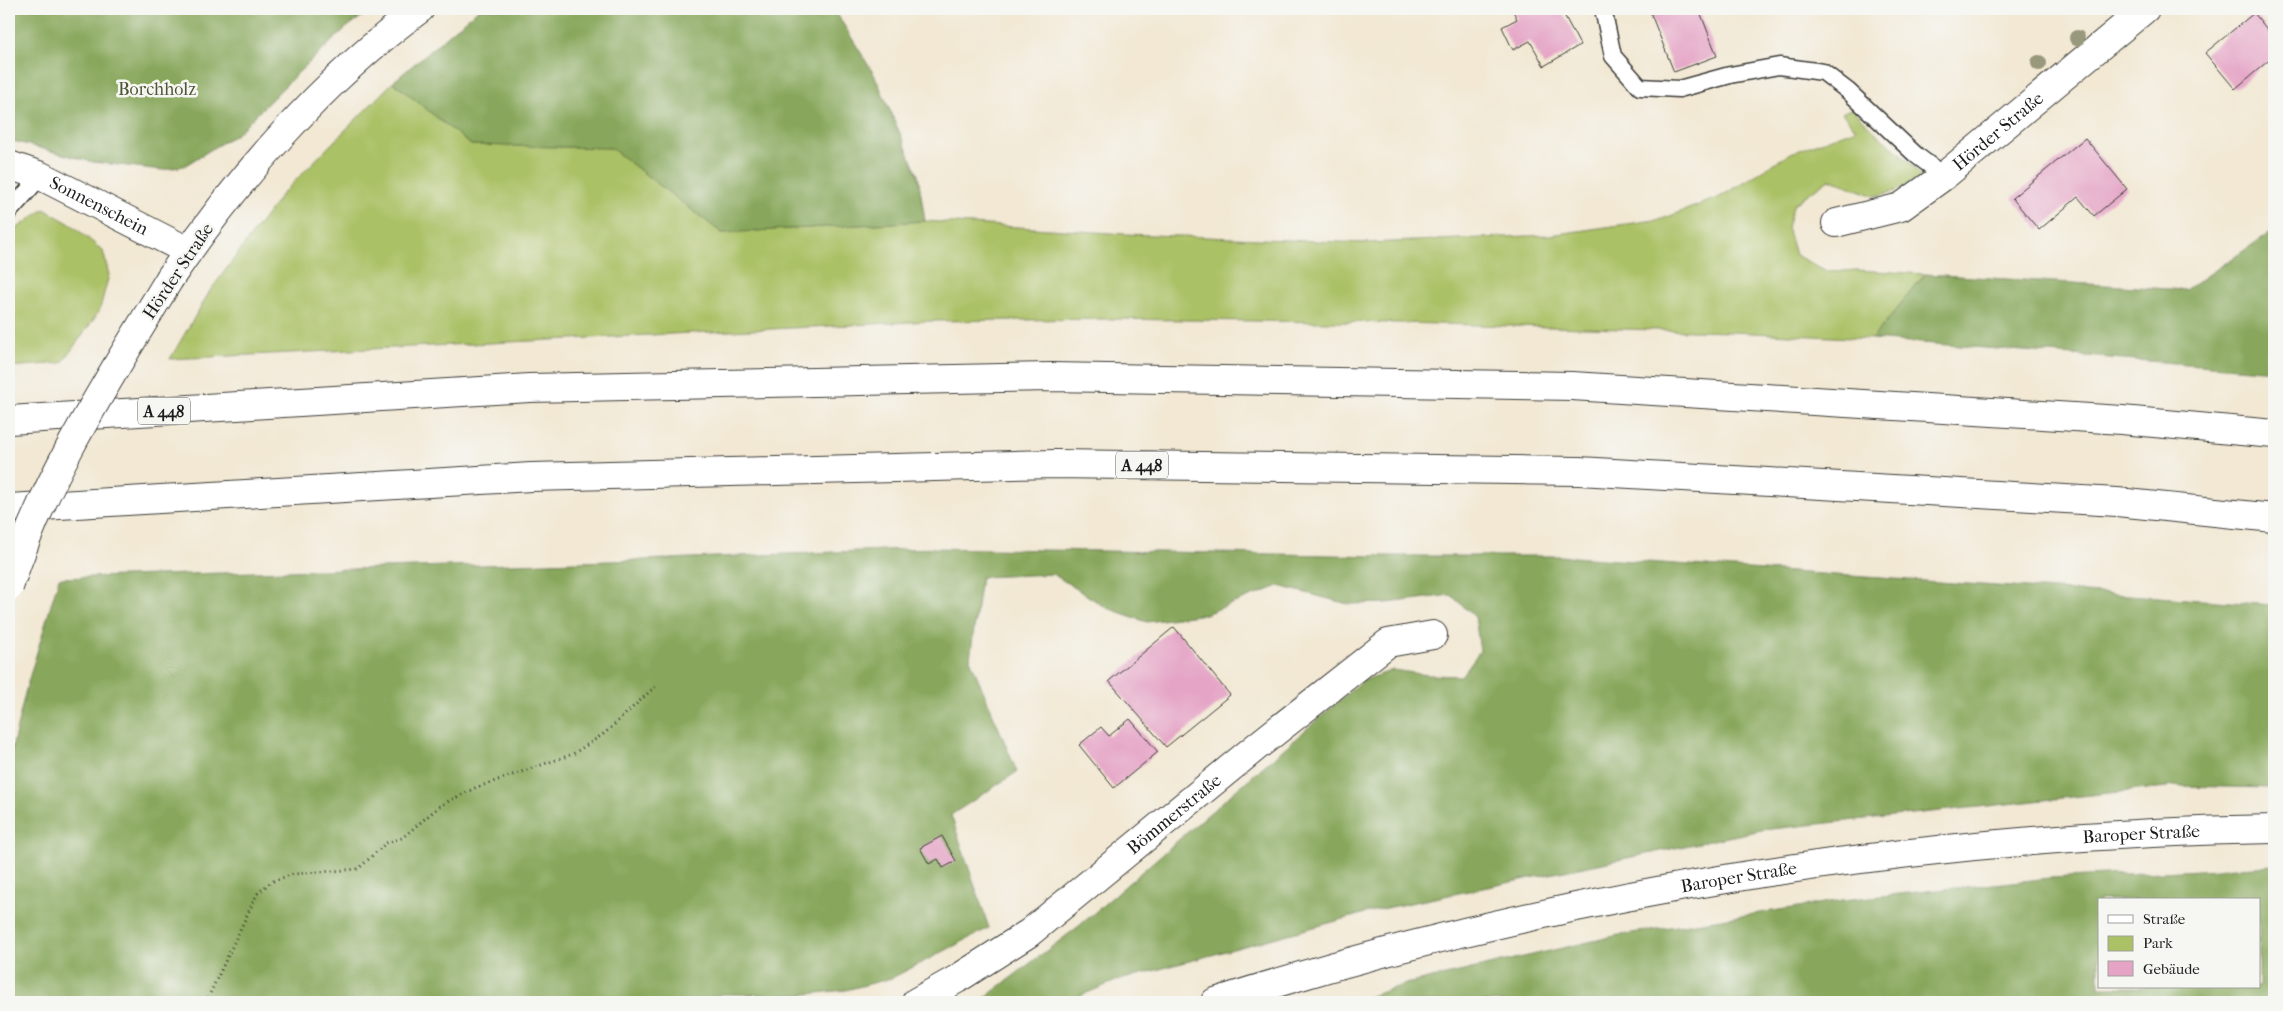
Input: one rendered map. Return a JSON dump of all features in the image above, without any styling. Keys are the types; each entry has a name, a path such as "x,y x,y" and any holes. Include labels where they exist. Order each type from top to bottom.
{"main road":[{"name":"Hörder Straße","path":"9,587 16,563 85,419 188,251 254,169 330,84 420,9"},
{"name":"Hörder Straße","path":"1836,223 1901,207 1944,176 2145,9"},
{"name":"Sonnenschein","path":"9,165 41,176 188,251"},
{"name":"A 448","path":"9,420 529,388 1051,377 1572,386 2122,420 2274,434"},
{"name":"A 448","path":"9,508 531,477 1054,464 1579,471 2117,502 2274,518"},
{"name":"Bömmerstraße","path":"916,1002 957,979 1028,933 1256,747 1388,643 1433,635"},
{"name":"Baroper Straße","path":"1215,1002 1315,970 1568,907 1770,872 1988,845 2202,830 2274,829"}],"lane":[{"path":"1603,9 1613,56 1640,87 1679,89 1730,75 1779,66 1823,72 1848,91 1916,154 1944,176"},
{"path":"9,212 41,176"}],"path":[{"path":"206,1002 257,894 271,882 293,874 358,869 386,844 402,838 441,805 475,788 573,754 606,733 658,684"}],"green space":[{"name":"Borchholz","path":"9,9 372,9 346,28 238,133 184,166 162,170 93,162 9,140"},
{"path":"479,9 834,9 875,76 918,175 925,221 722,233 611,148 471,145 393,82"},
{"path":"393,82 471,145 611,148 722,233 925,221 1125,234 1367,243 1550,235 1662,219 1720,197 1791,153 1856,129 1842,113 1852,108 1879,136 1909,161 1921,177 1896,191 1874,196 1829,179 1794,204 1787,227 1795,255 1829,272 1857,270 1925,274 1872,339 1732,332 1401,323 1111,319 931,321 170,359 210,291 282,194"},
{"path":"44,209 72,225 103,251 109,275 99,312 62,363 9,367 9,234"},
{"path":"2274,230 2274,371 1872,339 1925,274 2186,290"},
{"path":"932,548 1389,556 1559,556 2274,605 2274,788 2176,786 1762,830 1377,910 1116,981 1065,1002 979,1002 1079,926 1362,681 1393,670 1428,675 1461,676 1480,651 1475,617 1451,595 1387,603 1348,604 1279,586 1205,614 1147,622 1107,608 1053,574 981,577 970,659 1017,772 951,815 989,928 892,978 846,990 798,995 723,994 694,1002 9,1002 9,761 26,689 59,578 642,560"},
{"path":"2274,866 2274,1002 1353,1002 1406,984 1619,935 1843,900 2050,878"}],"building":[{"path":"1512,9 1561,9 1580,45 1544,66 1530,41 1513,50 1502,27 1517,19"},
{"path":"1649,9 1699,9 1717,56 1674,72"},
{"path":"2254,13 2274,38 2274,56 2235,89 2205,53"},
{"path":"2085,138 2127,189 2094,216 2078,197 2039,230 2012,198"},
{"path":"1174,627 1230,695 1166,747 1109,681"},
{"path":"1130,719 1158,752 1114,788 1079,745 1101,727 1109,736"},
{"path":"942,836 956,861 943,868 938,859 929,864 920,848"}]}
